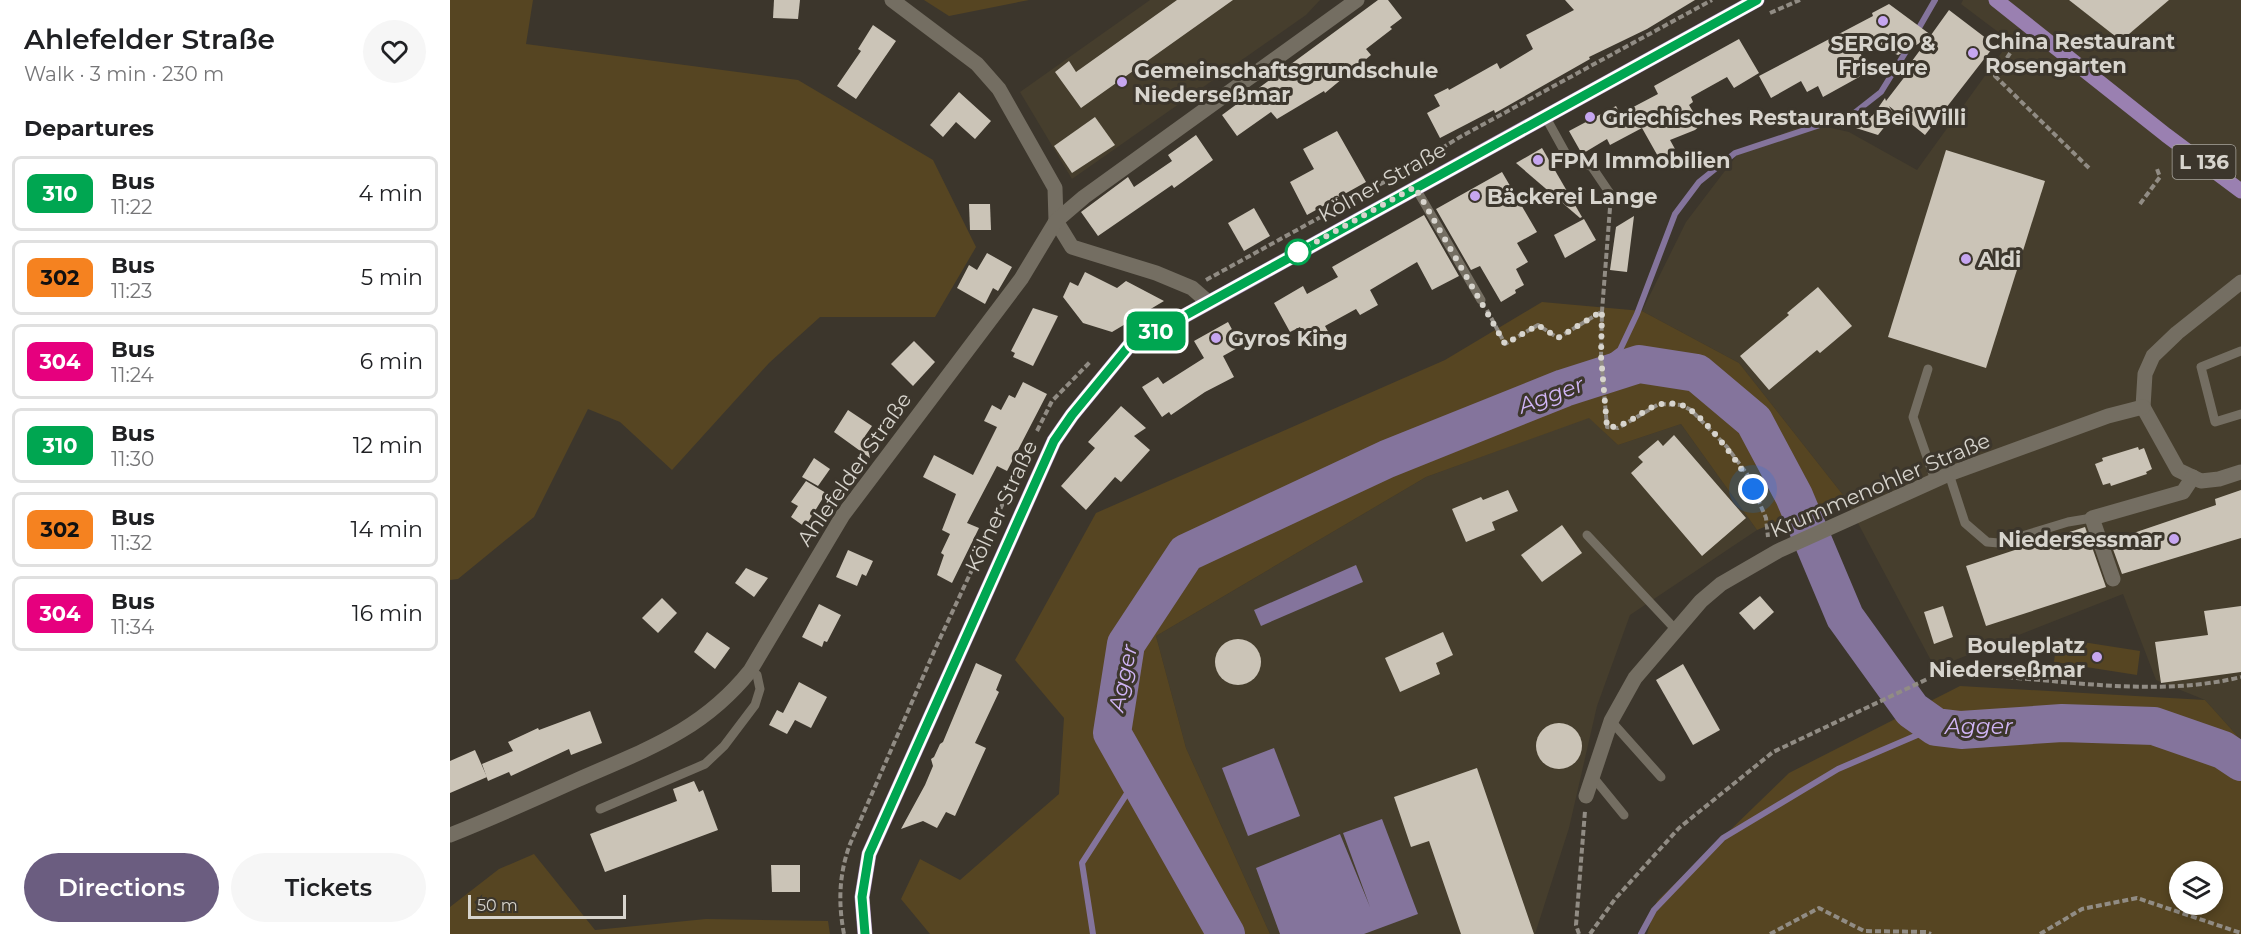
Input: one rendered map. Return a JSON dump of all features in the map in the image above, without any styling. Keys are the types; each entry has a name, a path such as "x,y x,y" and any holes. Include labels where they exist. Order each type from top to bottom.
{"main road":[{"name":"Kölner Straße","path":"865,934 862,897 869,854 1054,441 1072,415 1128,347 1757,0"},
{"name":"L 136","path":"1996,0 2166,135 2241,191"}],"street":[{"path":"892,0 977,64 999,90 1055,188 1056,221 1072,248 1156,273 1192,288 1208,302"},
{"path":"1056,221 1084,197 1355,1"},
{"name":"Ahlefelder Straße","path":"450,835 675,736 724,700 750,671 843,515 1021,279 1056,221"},
{"path":"2241,282 2177,333 2153,356 2145,374 2143,407 2178,470 2201,481 2219,479 2241,472"},
{"name":"Krummenohler Straße","path":"1586,796 1611,722 1635,678 1701,602 1721,584 1774,553 1942,477 2108,416 2143,407"},
{"path":"2113,579 2092,518 2183,492 2193,477"}],"lane":[{"path":"1545,116 1566,154 1592,167 1611,195"},
{"path":"1415,187 1481,300"},
{"path":"2241,351 2201,368 2215,422 2241,414"},
{"path":"1928,369 1913,417 1965,523 1987,542 1999,543 2068,522 2092,518"},
{"path":"1587,535 1676,630"},
{"path":"600,809 705,764 724,746 755,705 760,689 757,675 750,671"},
{"path":"1611,722 1661,777"},
{"path":"1593,777 1624,815"}],"path":[{"path":"1192,288 1406,170 1460,137 1712,0"},
{"path":"2028,25 1995,76 2091,170"},
{"path":"2140,204 2160,177 2157,169"},
{"path":"1611,195 1601,356 1607,427 1618,428 1659,404 1681,405 1692,410 1727,447 1747,474 1766,518 1774,553"},
{"path":"1481,300 1505,344 1538,325 1558,338 1602,311"},
{"path":"1590,934 1615,899 1679,828 1773,752 1940,673 1956,668 1973,667 2011,678 2155,688 2241,676"},
{"path":"1579,934 1576,925 1586,796"},
{"path":"2040,934 2082,909 2137,898 2241,933"},
{"path":"1770,934 1819,908 1864,931 1931,934"}],"shaded area":[{"path":"450,0 533,0 526,44 798,80 933,160 976,247 935,317 820,317 769,363 672,470 620,422 588,409 534,517 458,579 450,580"},
{"path":"924,0 1029,0 949,16"},
{"name":"Gemeinschaftsgrundschule Niederseßmar","path":"1150,0 1320,0 1306,15 1072,179 1020,92"},
{"path":"1963,0 2241,0 2241,740 2205,700 2156,680 2123,594 1935,668 1843,495 1739,363 1642,311 1686,222 1737,155 1793,129 1822,126 1849,132 1917,170 2010,41 1961,4"},
{"path":"1542,302 1642,311 1739,363 1843,495 1757,530 1681,424 1618,445 1589,418 1426,477 1156,636 1186,748 1270,934 930,934 901,899 920,859 960,880 1059,794 1064,718 1015,660 1096,513 1445,360"},
{"path":"1589,417 1618,445 1681,424 1757,530 1630,615 1597,706 1569,828 1535,934 1270,934 1186,748 1156,636 1426,477"},
{"path":"1356,565 1363,582 1261,626 1254,610"},
{"name":"Bouleplatz Niederseßmar","path":"2057,638 2140,651 2137,675 2054,662"},
{"path":"1960,686 2205,700 2241,740 2241,934 1647,934 1657,901 1789,773"},
{"path":"1274,748 1300,816 1248,836 1222,768"},
{"path":"1382,819 1418,914 1364,934 1280,934 1256,868 1340,834 1370,907 1343,833"},
{"path":"534,854 595,930 706,919 828,921 830,934 450,934 450,907 499,869"}],"building":[{"path":"774,0 800,0 798,19 773,18"},
{"path":"1177,0 1233,0 1081,108 1055,72 1069,61 1076,72"},
{"path":"1378,0 1388,0 1402,18 1390,27 1392,29 1366,49 1371,55 1325,93 1324,91 1277,119 1271,112 1237,136 1222,115"},
{"path":"1565,0 1695,0 1647,29 1589,57 1590,59 1495,113 1494,110 1440,138 1427,113 1440,106 1434,95 1448,88 1449,90 1497,63 1500,69 1533,49 1526,35 1574,10"},
{"path":"2069,0 2169,0 2129,34 2115,36"},
{"path":"1889,4 1931,35 1949,10 1995,45 1925,135 1889,106 1894,115 1878,135 1856,128 1873,115 1885,98 1886,101 1916,62 1912,61 1929,38 1898,55 1851,36 1870,71 1823,97 1818,86 1807,92 1801,81 1771,98 1759,76 1873,16 1872,13"},
{"path":"873,25 896,41 856,99 837,86 861,51 858,49"},
{"path":"1739,39 1759,73 1734,88 1727,77 1691,97 1693,102 1689,105 1701,125 1695,130 1670,140 1680,158 1664,167 1642,128 1610,145 1607,139 1582,154 1569,131 1616,106 1620,114 1658,94 1654,86"},
{"path":"959,92 991,121 975,139 956,122 943,137 930,125"},
{"path":"1095,117 1115,145 1072,173 1054,146"},
{"path":"1337,131 1366,182 1307,215 1290,182 1314,169 1303,149"},
{"path":"1196,135 1213,160 1174,188 1172,185 1098,236 1081,212 1128,177 1134,187 1172,161 1168,155"},
{"path":"1542,148 1582,217 1580,218 1516,163"},
{"name":"Aldi","path":"1946,150 2045,181 1986,368 1888,337"},
{"path":"1502,172 1537,232 1517,243 1528,262 1516,269 1524,285 1501,302 1480,266 1471,270 1436,209"},
{"path":"969,204 990,204 991,230 970,230"},
{"path":"1254,208 1270,236 1244,251 1228,223"},
{"path":"1424,215 1459,276 1432,290 1417,262 1370,290 1378,305 1360,315 1356,309 1325,326 1331,337 1311,348 1300,327 1290,332 1274,303 1303,286 1307,294 1338,277 1332,267"},
{"path":"1634,216 1627,272 1610,270 1616,227"},
{"path":"1584,219 1596,240 1565,258 1554,235"},
{"path":"987,253 1012,267 998,291 993,288 985,304 957,288 969,265 977,270"},
{"path":"1085,272 1117,288 1126,281 1164,301 1112,332 1083,323 1063,297 1070,282 1078,286"},
{"path":"1818,287 1852,326 1820,353 1817,350 1769,390 1740,356"},
{"path":"1033,308 1058,316 1033,366 1013,357 1015,353 1011,351"},
{"path":"1228,322 1241,346 1223,356 1234,377 1205,392 1171,415 1169,412 1162,417 1142,387 1158,377 1163,384 1204,358 1194,341"},
{"path":"914,341 935,362 913,386 891,364"},
{"path":"1023,382 1047,394 1007,471 997,466 967,523 979,528 952,583 937,575 944,555 941,553 950,534 942,530 956,494 923,477 934,455 973,475 997,427 984,421 992,405 1001,410 1009,395 1015,398"},
{"path":"1121,406 1146,428 1134,436 1150,450 1121,482 1115,477 1086,510 1061,486 1095,448 1088,442"},
{"path":"848,410 872,426 865,436 870,458 834,432"},
{"path":"1674,435 1746,518 1702,556 1631,473 1643,462 1638,457 1658,440 1663,446"},
{"path":"2138,447 2139,450 2144,448 2152,469 2146,472 2147,474 2111,486 2110,483 2103,485 2095,464 2103,461 2102,458"},
{"path":"814,458 830,469 818,486 802,477"},
{"path":"806,481 826,493 805,527 791,517 798,506 791,502"},
{"path":"1508,490 1518,511 1492,522 1495,530 1466,542 1452,509 1481,497 1483,500"},
{"name":"Niedersessmar","path":"2241,490 2241,538 2122,574 2110,541 2216,505 2215,499"},
{"path":"1562,525 1582,553 1542,582 1521,555"},
{"path":"2085,527 2106,587 1986,626 1966,566"},
{"path":"848,550 873,561 866,576 862,574 857,586 836,577"},
{"path":"746,568 768,578 754,597 735,583"},
{"path":"1760,596 1774,612 1754,630 1739,613"},
{"path":"662,598 677,613 658,633 642,618"},
{"path":"819,604 841,615 822,647 802,637"},
{"path":"1943,606 1953,637 1934,644 1924,612"},
{"path":"2241,606 2241,672 2161,683 2155,642 2208,635 2204,611"},
{"path":"707,632 730,648 715,669 694,652"},
{"path":"1443,632 1453,655 1436,663 1440,674 1400,692 1385,658"},
{"path":"1238,639 1254,646 1261,662 1254,678 1238,685 1222,678 1215,662 1222,646"},
{"path":"976,663 1002,675 996,690 999,692 975,743 986,748 955,816 946,812 937,828 923,821 901,829 925,785 933,766 931,759 943,742"},
{"path":"1683,664 1720,730 1693,745 1656,680"},
{"path":"799,682 827,697 811,728 795,720 787,734 769,725 777,710 783,713"},
{"path":"590,711 602,743 571,755 569,749 511,776 509,772 488,781 482,764 513,751 508,742 538,728 539,730"},
{"path":"1559,723 1575,730 1582,746 1575,762 1559,769 1543,762 1536,746 1543,730"},
{"path":"475,750 487,777 450,793 450,761"},
{"path":"1477,768 1534,934 1461,934 1429,841 1411,847 1394,797"},
{"path":"694,781 699,792 703,790 718,830 605,872 590,834 677,801 673,789"},
{"path":"771,865 800,865 800,892 772,892"}],"waterway":[{"path":"1916,33 1935,0"},
{"path":"1605,376 1612,356 1620,350 1637,314 1675,214 1699,182 1735,153 1853,114 1881,92 1910,45"},
{"name":"Agger","path":"1226,934 1112,733 1126,644 1186,553 1387,459 1564,388 1639,364 1697,373 1754,421 1794,496 1845,617 1912,710 1936,727 1961,730 2062,723 2154,726 2223,750 2241,762"},
{"path":"1641,934 1654,910 1723,838 1838,769 1936,727"},
{"path":"1093,934 1082,863 1137,778"}],"bus line":[{"name":"310","path":"865,934 862,897 869,854 967,630 1054,441 1072,415 1128,347 1757,0"}],"place":[{"name":"SERGIO & Friseure","path":"1883,21"},
{"name":"China Restaurant Rosengarten","path":"1973,53"},
{"name":"Gemeinschaftsgrundschule Niederseßmar","path":"1122,82"},
{"name":"Griechisches Restaurant Bei Willi","path":"1590,117"},
{"name":"FPM Immobilien","path":"1538,160"},
{"name":"Bäckerei Lange","path":"1475,196"},
{"name":"Aldi","path":"1966,259"},
{"name":"Gyros King","path":"1216,338"},
{"name":"Niedersessmar","path":"2174,539"},
{"name":"Bouleplatz Niederseßmar","path":"2097,657"}],"route":[{"path":"1298,252 1415,187 1505,344 1538,325 1558,338 1602,311 1601,356 1607,427 1618,428 1659,404 1681,405 1692,410 1727,447 1747,474 1753,489"}]}
